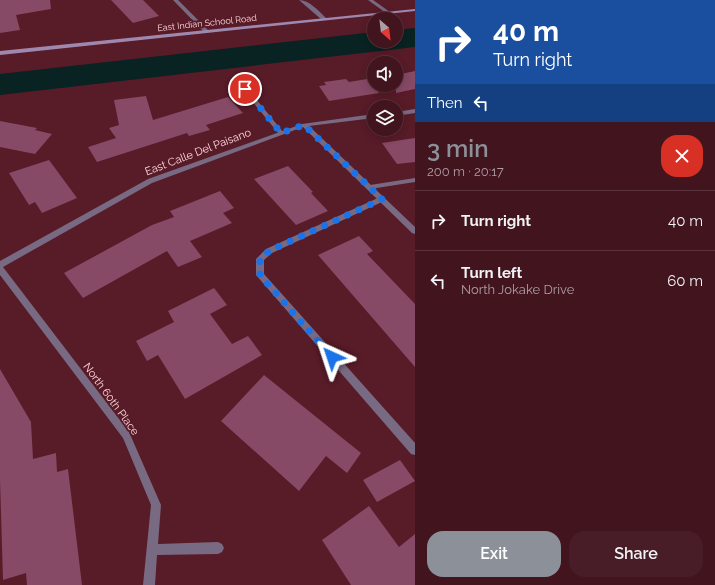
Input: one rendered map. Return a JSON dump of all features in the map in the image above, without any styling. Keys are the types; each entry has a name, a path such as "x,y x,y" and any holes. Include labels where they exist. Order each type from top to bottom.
{"main road":[{"name":"East Indian School Road","path":"388,12 415,10"},
{"name":"East Indian School Road","path":"0,53 367,14"}],"street":[{"path":"175,0 206,31"},
{"path":"301,0 324,19"},
{"path":"370,0 388,12"},
{"path":"245,89 281,133"},
{"path":"403,113 415,111"},
{"name":"East Calle Del Paisano","path":"0,265 150,181 304,125 367,117"},
{"path":"304,125 415,231"},
{"path":"370,187 415,180"},
{"path":"382,199 269,251 260,259 260,275 415,450"},
{"name":"North 60th Place","path":"0,269 126,435 156,505 149,585"},
{"path":"153,550 218,548"}],"water":[{"path":"415,28 415,47 0,95 0,74 367,33 367,48 403,48 403,29"}],"building":[{"path":"0,0 50,0 51,9 16,15 20,30 0,33"},
{"path":"111,0 143,0 159,16 133,23"},
{"path":"415,71 415,89 403,92 403,74"},
{"path":"346,79 349,82 367,79 367,92 379,93 329,101 319,86 326,85 324,82"},
{"path":"146,96 153,120 228,97 243,113 206,125 210,130 189,136 187,133 97,162 88,147 116,138 109,128 119,125 114,100"},
{"path":"0,121 37,128 35,130 52,134 35,154 0,147"},
{"path":"415,138 415,162 397,164 382,143"},
{"path":"49,160 77,198 42,213 35,202 29,205 9,173"},
{"path":"288,166 313,192 311,193 328,211 296,225 254,179"},
{"path":"220,191 234,208 223,213 232,223 190,241 202,257 178,267 167,251 83,298 64,273 152,225 174,217 170,211"},
{"path":"359,236 373,251 367,254 415,304 415,367 318,255"},
{"path":"214,288 227,305 210,314 232,344 248,336 262,355 185,399 158,355 147,361 136,341 174,322 168,311"},
{"path":"0,369 31,422 33,459 56,453 57,472 68,469 82,585 27,585 26,573 3,580 0,480"},
{"path":"264,375 361,453 347,473 326,456 299,491 221,421"},
{"path":"400,460 415,481 377,502 363,480"},
{"path":"369,506 399,547 415,534 415,585 351,585 322,540"}],"route":[{"path":"245,89 281,133 304,125 382,199 269,251 260,259 260,275 332,357"}]}
